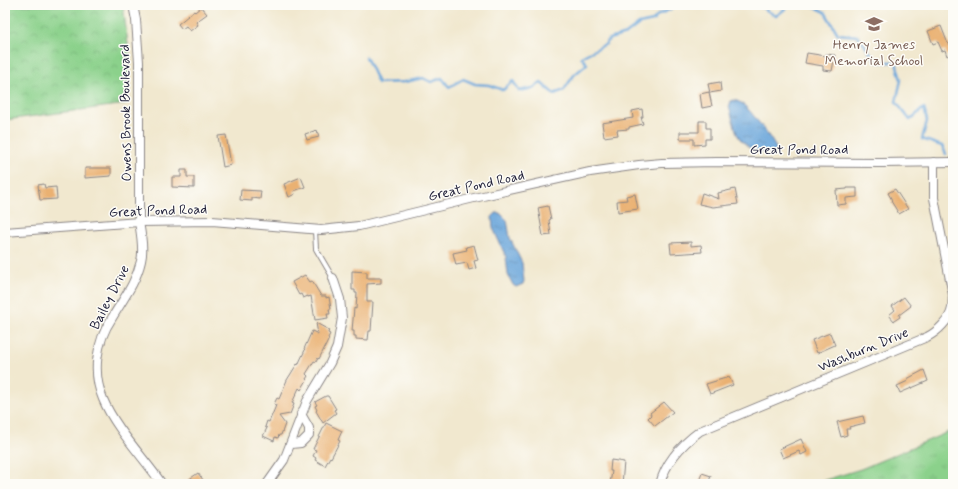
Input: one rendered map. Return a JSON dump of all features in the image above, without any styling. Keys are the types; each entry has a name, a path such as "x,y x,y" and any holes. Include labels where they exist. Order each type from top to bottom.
{"street":[{"name":"Owens Brook Boulevard","path":"133,5 136,20 139,62 139,222"},
{"name":"Great Pond Road","path":"5,232 139,222 212,221 321,230 360,226 474,198 590,172 639,165 717,162 953,162"},
{"name":"Washburn Drive","path":"660,484 668,463 689,438 700,431 927,337 933,334 943,324 952,310 952,295 934,198 934,162"},
{"name":"Bailey Drive","path":"139,222 141,260 136,277 129,291 104,333 97,359 97,373 103,399 110,413 162,484"},
{"path":"267,484 278,469 309,397 330,363 339,342 341,314 340,299 333,278"},
{"path":"290,444 301,443 309,435 309,428 301,414"}],"lane":[{"path":"315,230 316,249 333,278"}],"green space":[{"path":"5,5 123,5 130,60 126,104 5,120"},
{"path":"953,430 953,484 812,484 861,469"}],"water":[{"path":"734,100 743,104 748,109 768,135 777,151 772,154 752,150 740,139 737,134 729,107 731,101"},
{"path":"496,213 500,213 507,220 510,238 522,263 524,281 523,284 516,287 513,285 508,275 506,257 493,228 492,217"}],"building":[{"path":"201,7 207,14 196,22 198,25 190,31 186,26 182,29 178,24"},
{"path":"941,26 948,44 951,43 953,48 953,53 947,56 945,50 942,51 938,42 933,44 928,31"},
{"path":"807,53 826,56 826,54 835,55 832,71 823,70 823,66 805,63"},
{"path":"720,82 721,91 710,93 708,84"},
{"path":"709,92 712,106 702,108 700,94"},
{"path":"642,109 643,117 641,117 643,124 629,127 629,129 617,130 618,135 604,137 602,123 633,118 632,111"},
{"path":"699,121 706,121 706,128 710,128 710,139 705,139 705,144 694,145 694,139 680,139 680,132 699,132"},
{"path":"317,130 319,137 307,140 305,134"},
{"path":"226,135 231,165 223,167 218,136"},
{"path":"85,168 111,168 111,176 85,178"},
{"path":"181,170 187,170 187,177 194,177 194,188 172,187 172,177 181,177"},
{"path":"301,177 305,187 294,191 295,194 289,197 284,184"},
{"path":"44,184 45,188 56,187 57,199 40,200 38,185"},
{"path":"857,188 857,197 846,198 846,204 837,205 836,190"},
{"path":"735,189 738,204 713,207 699,204 702,193 719,199 718,193"},
{"path":"895,189 908,209 899,214 888,193"},
{"path":"241,190 261,191 260,199 252,198 252,201 240,200"},
{"path":"635,194 638,209 618,212 617,201 627,200 626,196"},
{"path":"548,206 551,219 549,220 551,235 543,236 538,208"},
{"path":"691,242 691,246 701,245 702,252 671,254 670,243"},
{"path":"474,245 478,260 474,261 476,268 469,270 467,263 456,265 453,253 467,250 466,247"},
{"path":"352,271 367,272 367,278 381,278 381,283 367,284 367,302 373,302 371,331 369,331 368,340 356,339 356,336 354,336 354,331 352,331 357,293 355,293 355,290 352,290"},
{"path":"305,275 310,282 312,281 321,296 326,296 326,298 329,297 331,309 329,309 330,314 327,314 328,318 315,320 311,296 303,298 301,294 299,295 292,282"},
{"path":"904,297 911,306 894,321 889,315 895,310 892,306"},
{"path":"316,323 329,330 329,339 319,359 318,358 316,362 314,361 306,374 308,376 306,379 307,380 301,390 299,388 292,403 294,404 290,414 279,416 285,424 281,435 279,435 278,438 275,437 274,441 263,436 267,428 265,427 267,421 269,422 276,405 274,404 277,398 279,399 287,380 297,364 298,365 312,331 318,334"},
{"path":"830,333 835,345 817,353 812,340"},
{"path":"924,370 928,381 900,393 897,386 908,381 907,379"},
{"path":"729,377 733,385 710,394 706,384"},
{"path":"328,396 336,409 334,410 336,413 323,423 316,411 315,406 317,405 315,402"},
{"path":"664,402 673,412 655,426 648,418 651,415 650,413"},
{"path":"863,416 865,423 849,427 850,429 846,429 847,435 841,437 837,422"},
{"path":"326,423 342,431 338,440 340,441 325,466 315,460 316,458 313,456 316,450 313,449"},
{"path":"801,439 807,452 801,455 799,451 783,458 779,449"},
{"path":"611,460 624,462 622,484 610,484 612,471 610,471"},
{"path":"198,473 206,484 191,484 188,480"},
{"path":"702,473 711,476 708,484 698,484"}],"waterway":[{"path":"366,57 378,83 405,82 423,78 431,82 442,78 449,87 463,79 475,84 489,85 503,90 513,81 519,91 533,88 541,83 554,94 564,90 574,75 587,64 581,57 606,44 609,39 626,34 639,24 653,21 658,15 673,8 674,5"},
{"path":"758,5 776,16 790,5"},
{"path":"811,5 825,12 838,34 858,36 877,62 896,62 901,80 896,102 910,120 924,108 927,121 922,139 942,146 946,154"}],"place":[{"name":"Henry James Memorial School","path":"874,24"}]}
